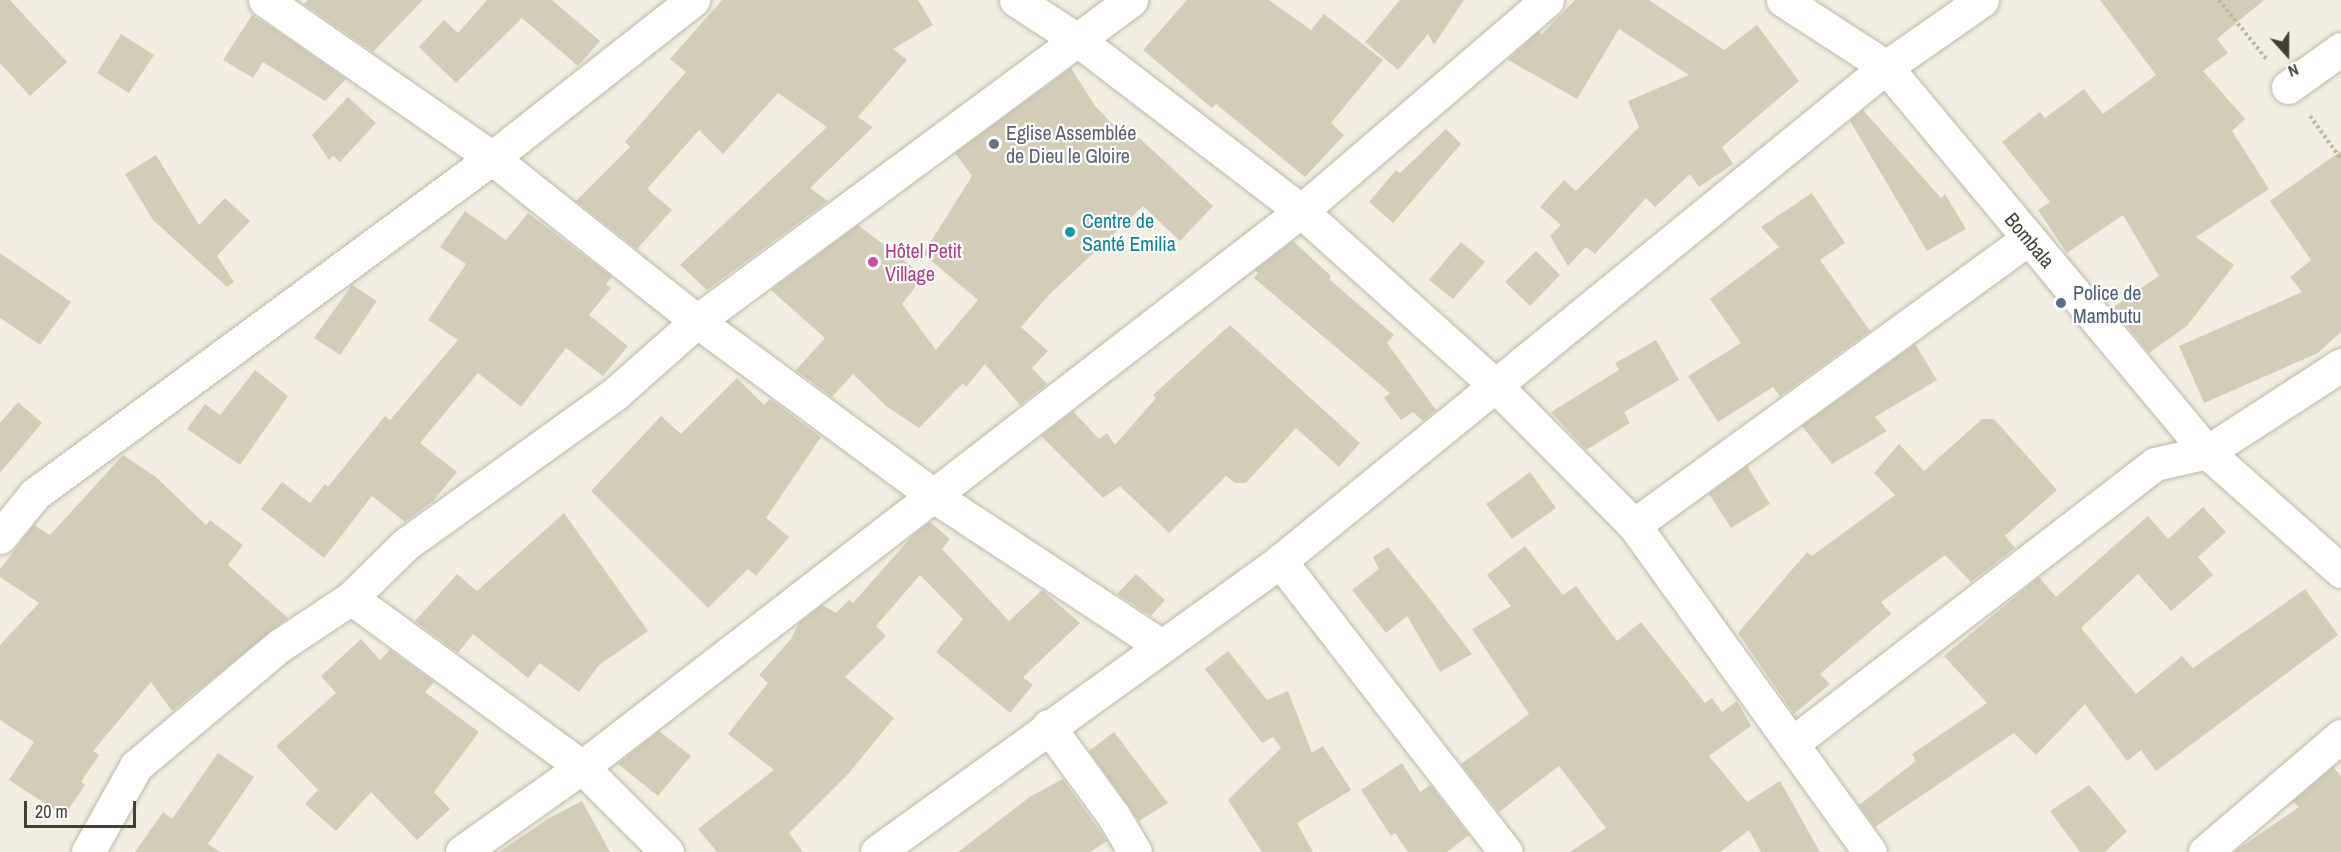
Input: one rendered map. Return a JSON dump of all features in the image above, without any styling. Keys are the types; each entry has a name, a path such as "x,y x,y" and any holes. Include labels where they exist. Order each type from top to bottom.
{"street":[{"path":"0,537 35,494 492,158 693,0"},
{"path":"1016,0 1079,40 1301,211 1496,386 1634,525 1794,742 1870,852"},
{"path":"88,852 136,766 279,646 351,598 406,544 616,393 697,321 1131,0"},
{"path":"462,852 582,767 1301,211 1547,0"},
{"name":"Bombala","path":"1783,0 1886,67 2207,452 2340,569"},
{"path":"877,852 1160,645 1280,561 1886,67 1982,0"},
{"path":"283,5 492,158 697,321 934,496 1160,645"},
{"path":"2288,87 2341,50"},
{"path":"1634,525 2029,238"},
{"path":"1794,742 2155,464 2207,452 2341,365"},
{"path":"1280,561 1506,852"},
{"path":"351,598 582,767 667,852"},
{"path":"1048,726 1113,815 1135,852"},
{"path":"2205,852 2341,736"}],"building":[{"path":"0,0 10,0 67,62 30,96 0,63"},
{"path":"308,0 423,0 373,52 304,4"},
{"path":"487,0 552,0 600,41 578,66 522,18 456,83 419,47 444,20 458,33"},
{"path":"722,0 918,0 933,25 893,49 907,60 858,117 873,127 810,188 828,201 707,290 680,265 827,127 778,93 723,154 699,130 647,189 672,210 637,249 576,201 630,147 625,142 686,72 670,59"},
{"path":"1187,0 1269,0 1311,30 1324,14 1383,60 1331,123 1344,135 1305,177 1216,104 1212,108 1143,50"},
{"path":"1400,0 1464,0 1434,45 1428,34 1398,70 1365,42"},
{"path":"1575,0 1649,0 1724,50 1757,25 1799,81 1722,147 1733,164 1699,187 1690,174 1655,207 1646,198 1595,254 1586,247 1568,266 1550,236 1561,225 1540,207 1564,180 1576,191 1639,127 1628,101 1689,75 1619,29 1577,99 1508,60 1538,32 1542,34"},
{"path":"2100,0 2264,0 2217,39 2228,53 2203,71 2245,119 2232,131 2269,189 2196,237 2234,265 2187,326 2149,353 2112,308 2159,276 2123,215 2067,253 2038,210 2050,202 2002,142 2040,112 2045,118 2084,89 2103,114 2156,75"},
{"path":"252,15 346,79 325,101 263,62 253,78 223,60"},
{"path":"121,34 154,55 129,93 97,73"},
{"path":"1071,68 1095,106 1128,140 1134,133 1213,206 1180,241 1143,206 1049,295 1021,327 1048,351 1032,368 1047,384 1020,405 985,364 966,387 963,383 919,428 886,406 853,374 832,397 796,370 825,338 771,290 858,225 924,276 902,304 936,350 978,300 923,254 972,176 955,153"},
{"path":"348,97 376,123 340,162 333,156 329,160 312,135"},
{"path":"1863,110 1941,198 1945,194 1966,229 1927,251 1850,121"},
{"path":"1446,129 1461,144 1393,223 1369,202 1396,170 1400,173"},
{"path":"2341,151 2341,332 2318,353 2204,403 2179,346 2302,292 2290,277 2311,260 2270,201"},
{"path":"156,155 199,225 225,198 250,221 217,256 234,282 227,287 153,220 125,174"},
{"path":"1812,193 1845,243 1820,260 1870,331 1780,396 1773,387 1718,422 1688,376 1741,343 1710,299 1779,247 1761,227"},
{"path":"465,211 506,240 528,213 612,277 606,284 611,288 589,315 628,346 603,376 566,348 521,407 478,373 420,443 457,472 433,501 405,522 372,496 324,558 261,509 282,482 310,503 325,484 328,487 385,416 390,420 458,340 428,320 466,264 440,247"},
{"path":"1293,241 1331,276 1329,279 1394,335 1387,343 1436,410 1423,421 1413,412 1401,420 1384,398 1390,393 1254,278 1258,273 1255,270"},
{"path":"1461,242 1485,262 1453,299 1429,280"},
{"path":"1536,251 1560,275 1530,306 1505,282"},
{"path":"0,253 71,302 40,345 0,318"},
{"path":"352,285 377,301 340,355 314,338"},
{"path":"1230,325 1360,443 1339,467 1296,428 1246,483 1235,483 1226,476 1169,533 1120,486 1103,498 1041,436 1073,411 1099,439 1107,433 1115,445 1156,398 1153,395"},
{"path":"1656,340 1679,380 1624,412 1630,423 1586,450 1551,412 1619,370 1615,363"},
{"path":"1915,344 1937,380 1875,417 1887,431 1832,464 1802,426"},
{"path":"255,370 288,396 240,465 187,429 205,404 220,415"},
{"path":"737,378 764,405 770,399 821,437 766,518 789,537 756,576 748,569 708,608 591,491 661,416 681,434"},
{"path":"18,402 42,423 0,473 0,423"},
{"path":"1982,419 1994,419 2057,490 2005,536 2015,548 1971,582 1945,555 1881,602 1891,614 1820,674 1830,684 1794,714 1738,633 1807,552 1812,556 1895,495 1874,473 1899,444 1924,471"},
{"path":"123,455 156,477 206,525 210,520 243,545 228,565 288,618 172,711 151,682 93,751 99,755 81,782 85,785 64,816 9,780 34,742 0,720 0,645 39,603 0,577 0,569 34,525 50,535"},
{"path":"1747,466 1770,504 1731,528 1709,494"},
{"path":"1530,472 1556,508 1512,539 1486,504"},
{"path":"2203,507 2226,532 2198,557 2213,575 2171,611 2138,574 2081,628 2136,694 2182,656 2193,668 2305,589 2338,635 2156,771 2141,750 2127,761 2085,704 2036,755 2014,733 1875,827 1859,805 1916,761 1912,754 1987,703 1944,656 2039,577 2056,597 2148,516 2168,539"},
{"path":"564,513 648,631 599,665 579,692 540,663 528,678 473,634 458,653 415,621 457,574 477,591"},
{"path":"930,522 950,539 942,549 1009,621 1042,590 1080,623 1023,677 1033,685 1010,713 936,652 963,619 920,575 876,626 886,636 845,677 894,718 849,773 789,833 803,852 717,852 698,829 774,770 728,734 768,683 759,675 791,639 799,623 822,605 836,613 849,600 853,603 913,535"},
{"path":"1525,546 1563,595 1576,586 1617,641 1641,622 1705,703 1712,698 1722,712 1737,701 1751,726 1709,756 1747,802 1780,781 1820,852 1761,852 1749,830 1720,852 1570,852 1606,828 1559,766 1499,812 1461,764 1529,714 1472,629 1511,606 1487,575"},
{"path":"1388,547 1472,654 1440,672 1407,616 1386,633 1352,590 1379,569 1373,557"},
{"path":"1136,574 1165,600 1151,616 1117,594"},
{"path":"361,639 380,660 390,650 434,682 425,692 479,732 434,792 450,809 417,840 371,792 336,831 305,804 318,790 276,746 336,693 321,676"},
{"path":"1228,651 1267,700 1288,691 1312,753 1323,746 1351,790 1297,823 1313,852 1262,852 1228,800 1281,748 1273,737 1262,743 1205,669"},
{"path":"659,731 691,756 658,796 618,764"},
{"path":"1114,732 1168,803 1139,821 1089,751"},
{"path":"218,753 254,777 208,844 220,852 135,852 163,812 172,819"},
{"path":"1402,763 1420,792 1430,785 1469,835 1447,852 1408,852 1395,833 1391,836 1361,790"},
{"path":"2333,767 2341,776 2341,852 2234,852 2299,807 2293,801"},
{"path":"1063,779 1107,841 1090,852 958,852 1031,796"},
{"path":"2089,785 2127,831 2105,852 2080,852 2050,811"},
{"path":"582,801 610,852 499,852 549,818"}],"place":[{"name":"Eglise Assemblée de Dieu le Gloire","path":"994,144"},
{"name":"Centre de Santé Emilia","path":"1070,232"},
{"name":"Hôtel Petit Village","path":"873,262"},
{"name":"Police de Mambutu","path":"2061,303"}]}
